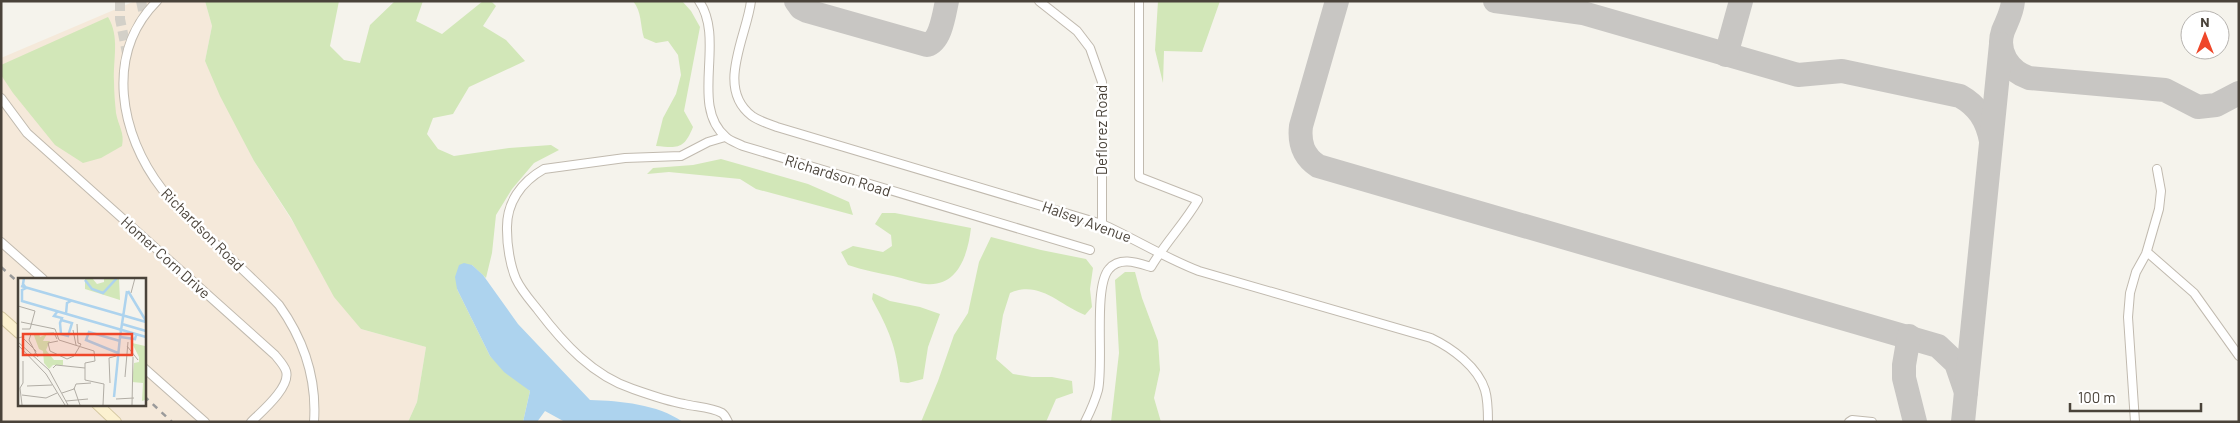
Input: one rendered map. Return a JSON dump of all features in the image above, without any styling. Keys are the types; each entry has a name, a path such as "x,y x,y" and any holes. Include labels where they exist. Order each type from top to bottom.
{"main road":[{"path":"1,317 18,332"},
{"path":"99,406 116,422"}],"street":[{"name":"Richardson Road","path":"158,1 144,15 134,32 124,67 124,100 127,118 134,137 143,158 162,190 266,292 290,321 300,338 309,366 315,405 314,422"},
{"path":"699,1 705,10 709,29 710,62 707,85 710,111 725,137 708,142 682,156 625,158 544,169 533,175 522,185 509,207 506,219 507,235 516,279 541,314 571,348 594,369 631,389 683,404 714,410 724,414 728,422"},
{"name":"Halsey Avenue","path":"751,1 737,56 734,87 738,99 752,116 784,130 1102,224 1131,237 1169,260 1199,271 1432,338 1455,352 1479,377 1484,389 1488,422"},
{"name":"Deflorez Road","path":"1039,1 1077,31 1086,42 1102,82 1102,224"},
{"path":"1085,422 1098,389 1102,293 1105,274 1116,263 1125,261 1151,267 1159,253 1187,220 1198,200 1139,178 1139,1"},
{"name":"Homer Corn Drive","path":"1,98 27,133 275,355 282,364 286,370 286,384 251,422"},
{"name":"Richardson Road","path":"725,137 743,146 1090,250"},
{"path":"2135,422 2128,317 2130,293 2136,272 2147,252 2159,209 2161,191 2157,169"},
{"path":"1,242 42,278"},
{"path":"2147,252 2194,293 2239,356"},
{"path":"145,369 205,422"},
{"path":"1849,422 1852,420 1872,422"}],"shaded area":[{"path":"135,1 205,1 212,26 205,61 254,161 361,329 426,347 417,402 408,422 1,422 1,58"}],"green space":[{"path":"205,1 339,1 330,46 344,60 360,63 370,25 395,1 423,1 416,21 442,34 483,1 491,1 496,6 483,26 506,40 525,61 469,87 453,114 433,118 427,134 438,149 454,156 509,148 551,145 559,150 534,163 512,189 496,215 492,253 486,278 472,265 457,289 490,356 530,391 523,422 408,422 417,402 426,347 361,329 334,297 291,218 254,161 220,96 205,61 212,26"},
{"path":"633,1 682,1 691,11 700,27 684,111 693,127 687,140 680,146 656,146 663,118 676,94 681,75 678,55 668,41 656,43 644,38 639,14"},
{"path":"1158,1 1220,1 1202,52 1164,51 1163,83 1155,50"},
{"path":"108,17 115,40 116,113 123,137 122,146 101,158 83,163 55,145 13,93 1,75 1,65"},
{"path":"721,159 808,184 849,202 853,215 756,189 740,179 669,172 647,174 653,168 693,165"},
{"path":"882,213 895,213 971,228 964,257 954,274 947,280 926,284 848,265 841,252 853,246 883,252 892,246 891,235 875,224"},
{"path":"991,237 1086,259 1093,268 1090,289 1092,307 1085,315 1049,295 1031,290 1021,290 1010,293 1003,315 996,359 1013,374 1032,377 1052,377 1072,381 1073,393 1056,399 1046,422 921,422 954,335 968,313 979,262"},
{"path":"1125,272 1135,272 1142,298 1158,341 1160,370 1154,398 1161,422 1111,422 1119,353 1115,280"},
{"path":"873,293 890,301 920,307 940,314 928,347 923,379 908,383 900,382 894,348 872,299"}],"water":[{"path":"464,263 472,265 483,275 518,324 590,400 614,401 650,407 683,422 565,422 545,411 537,422 523,422 530,391 504,372 490,356 457,289 455,277 459,265"}],"taxiway":[{"path":"796,1 801,8 807,11 927,45 939,33 947,1"},
{"path":"1337,1 1301,126 1303,149 1318,166 1938,346 1956,363 1966,392"},
{"path":"1495,1 1583,13 1798,75 1842,71 1960,96 1972,104 1981,114 1991,141"},
{"path":"1726,55 1741,1"},
{"path":"2013,1 2003,31 2001,46 2010,66 2029,78 2165,90 2198,107 2216,105 2239,93"},
{"path":"1963,422 2001,44"},
{"path":"1909,336 1904,365 1904,378 1915,422"}],"tunnel":[{"path":"120,1 120,19 127,53"},
{"path":"141,1 144,15"}],"railway":[{"path":"1,267 18,282"},
{"path":"145,397 172,422"}]}
